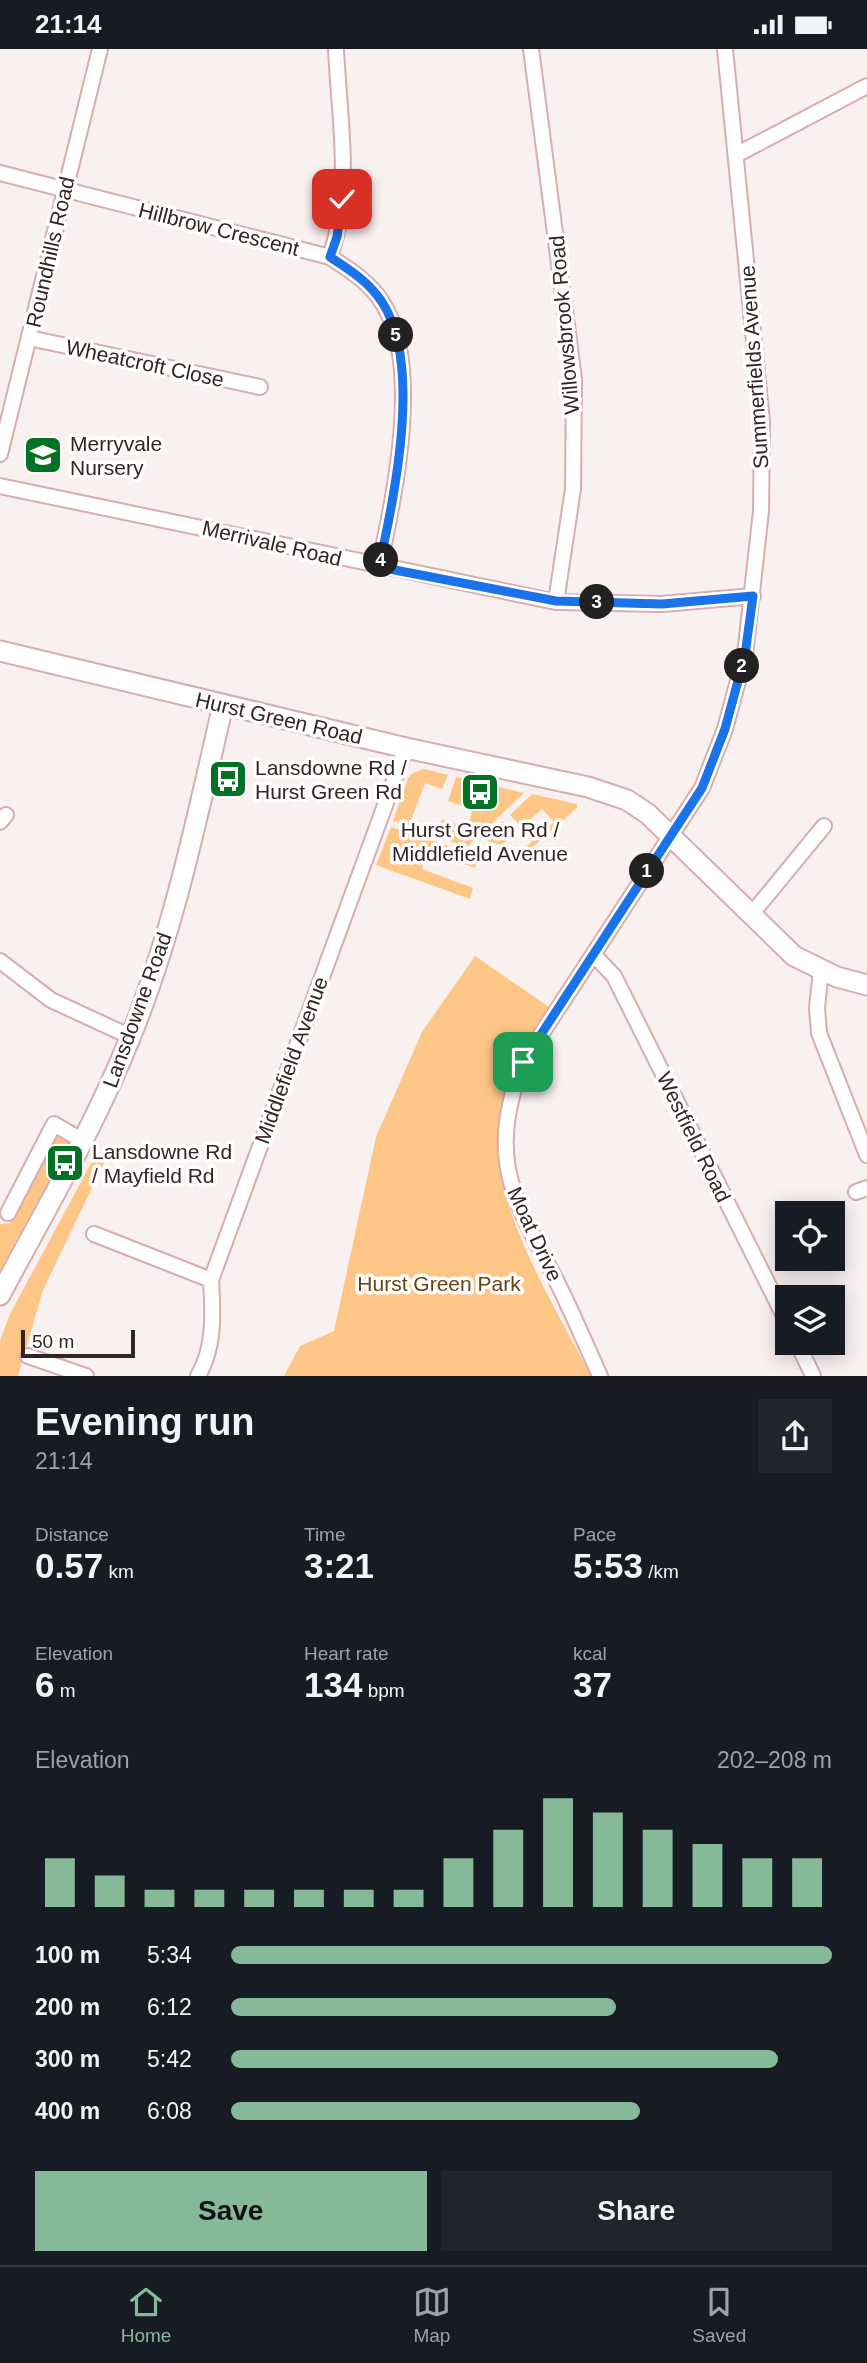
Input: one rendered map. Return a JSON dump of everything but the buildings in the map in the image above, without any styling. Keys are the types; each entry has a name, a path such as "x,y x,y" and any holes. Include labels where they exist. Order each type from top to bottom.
{"street":[{"name":"Roundhills Road","path":"0,454 100,49"},
{"path":"330,257 337,237 342,199 336,49"},
{"name":"Willowsbrook Road","path":"531,49 574,379 573,489 556,601"},
{"name":"Summerfields Avenue","path":"669,835 702,788 725,729 745,655 761,511 762,422 725,49"},
{"path":"736,155 867,86"},
{"name":"Hillbrow Crescent","path":"0,173 330,257 365,281 383,303 395,326 403,409 395,494 379,567"},
{"name":"Wheatcroft Close","path":"29,338 260,387"},
{"name":"Merrivale Road","path":"0,486 64,497 379,567 556,601 662,604 753,596"},
{"name":"Hurst Green Road","path":"0,650 223,705 617,796 648,814 794,956 821,970 867,985"},
{"name":"Lansdowne Road","path":"0,1295 83,1141 131,1037 181,888 223,705"},
{"name":"Middlefield Avenue","path":"198,1376 207,1360 212,1335 211,1280 406,748"},
{"path":"750,916 824,826"},
{"name":"Moat Drive","path":"600,1376 560,1288 529,1232 511,1188 504,1132 507,1110 523,1062 669,835"},
{"name":"Westfield Road","path":"594,955 614,976 775,1298"},
{"path":"0,961 51,1000 131,1037"},
{"path":"821,970 817,1008 819,1033 867,1155"},
{"path":"8,1213 54,1124 83,1141"},
{"path":"94,1234 211,1280"},
{"path":"803,1355 813,1376"},
{"path":"28,1356 86,1376"}],"green space":[{"path":"424,769 448,775 442,789 425,783 409,826 393,821 408,778"},
{"path":"456,777 524,793 467,847 436,836 442,819 467,828 473,809 448,801"},
{"path":"532,794 577,804 577,808 518,860 513,858 554,822 542,809 522,827 510,815"},
{"path":"503,821 515,834 502,845 481,839"},
{"path":"391,827 449,846 445,856 429,850 422,869 473,888 470,899 376,865"},
{"path":"476,847 481,850 475,868 452,860 457,849 469,852"},
{"name":"Hurst Green Park","path":"475,956 549,1007 508,1085 500,1113 498,1145 502,1179 526,1249 591,1376 284,1376 300,1346 334,1331 376,1137 422,1032"},
{"path":"56,1136 74,1144 0,1272 0,1224 10,1223"},
{"path":"96,1154 106,1159 43,1290 18,1376 0,1376 0,1341 10,1314"}],"place":[{"name":"Merryvale Nursery","path":"43,455"},
{"name":"Lansdowne Rd / Hurst Green Rd","path":"228,779"},
{"name":"Hurst Green Rd / Middlefield Avenue","path":"480,792"},
{"name":"Lansdowne Rd / Mayfield Rd","path":"65,1163"}],"route":[{"path":"342,199 337,237 330,257 365,281 383,303 395,326 400,365 403,409 395,494 379,567 556,601 662,604 753,596 745,655 725,729 702,788 523,1062"}]}
